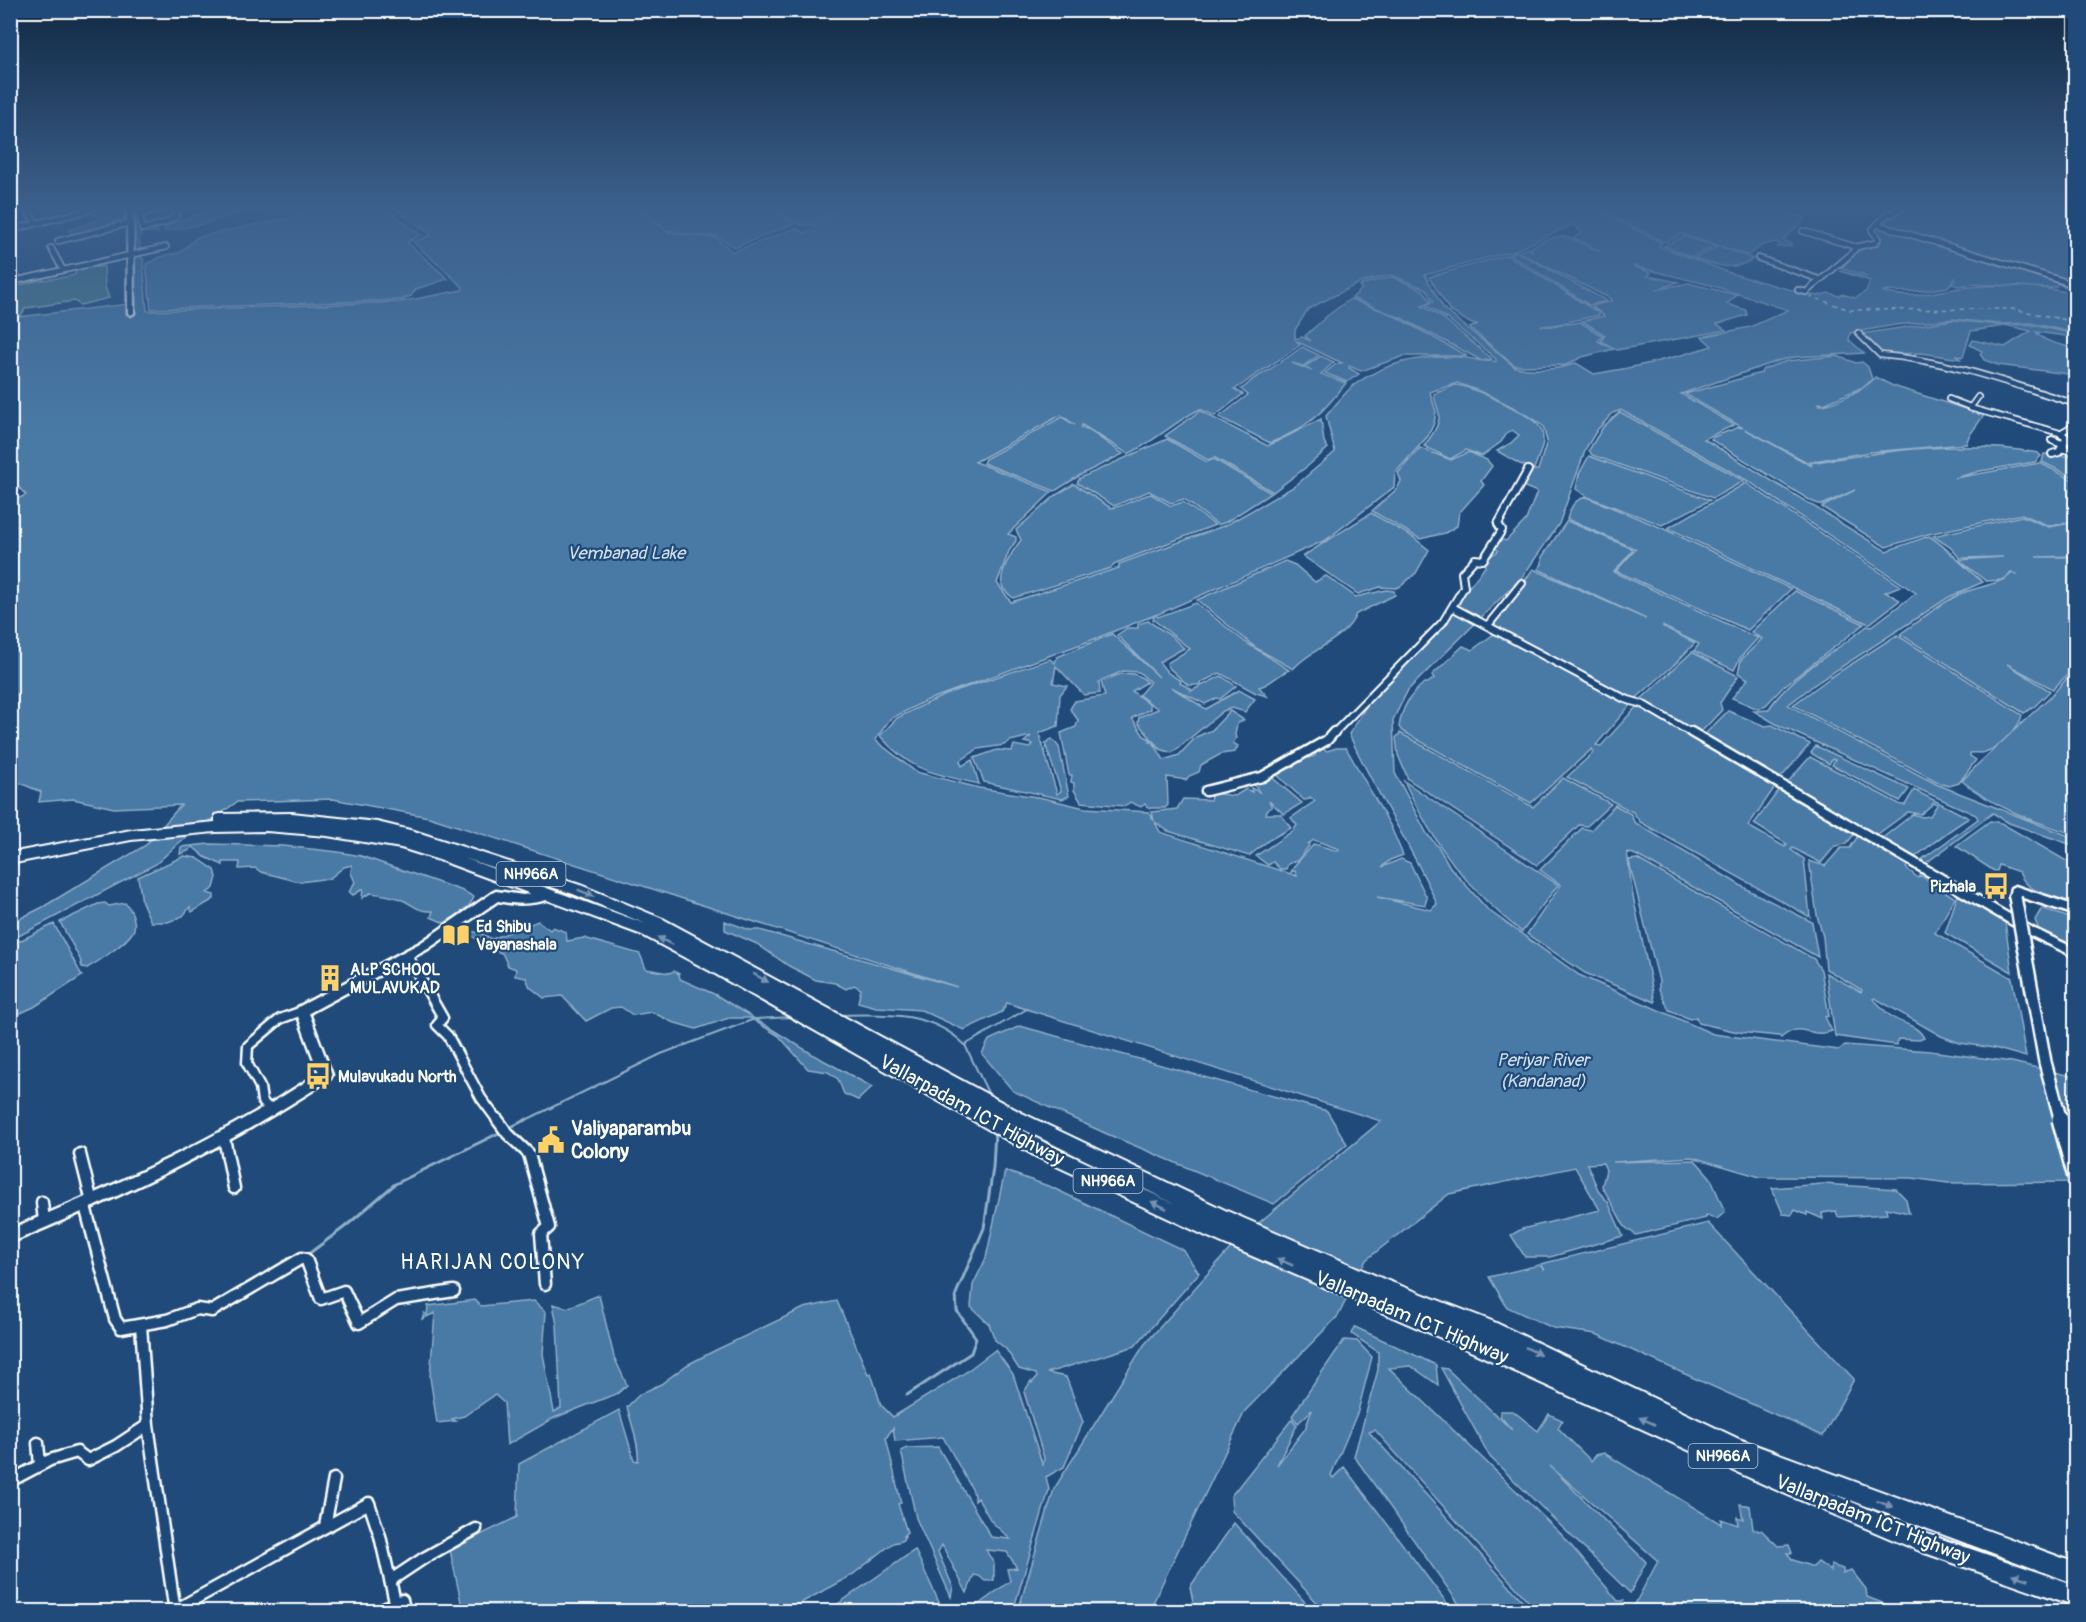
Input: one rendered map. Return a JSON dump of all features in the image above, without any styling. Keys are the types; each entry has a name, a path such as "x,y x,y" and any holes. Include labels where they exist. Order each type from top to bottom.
{"highway":[{"name":"Vallarpadam ICT Highway","path":"10,850 134,830 219,823 251,817 338,821 414,836 578,890 658,923 816,1010 856,1039"},
{"name":"Vallarpadam ICT Highway","path":"219,823 327,831 401,843 443,856 647,931 791,1009 856,1039 1011,1124 1043,1151 1380,1295 1464,1338 1780,1482 1929,1545 2076,1596"},
{"name":"Vallarpadam ICT Highway","path":"10,859 134,830"},
{"name":"Vallarpadam ICT Highway","path":"1380,1295 1485,1328 1735,1447 2076,1574"}],"street":[{"path":"131,282 131,313"},
{"path":"1798,290 1809,291 1819,282"},
{"path":"1858,333 1880,355 1906,357 1995,378 2076,404"},
{"path":"1970,407 1978,397"},
{"path":"1949,399 2069,438 2058,452 2052,454"},
{"path":"2060,434 2075,424"},
{"path":"2052,440 2072,451"},
{"path":"1206,791 1262,777 1327,740 1443,622 1464,587 1462,573 1474,560 1483,560 1502,530 1498,524 1528,470"},
{"path":"1488,624 1522,583"},
{"path":"1454,606 1625,699 1642,704 2032,932 2076,953"},
{"path":"2076,911 2014,891 2045,1062 2076,1177"},
{"path":"271,1111 262,1101 260,1087 247,1063 248,1046 276,1024 295,1011 302,1011 452,929 496,896 518,900 538,899 549,895"},
{"path":"406,955 443,1018 437,1025 448,1036 481,1098 505,1130 529,1154 549,1227 541,1234 545,1284"},
{"path":"10,1236 88,1204 199,1153 271,1111 326,1075 302,1011"},
{"path":"224,1138 234,1188"},
{"path":"80,1154 88,1204 115,1319 121,1328 184,1315 197,1309 212,1311 302,1258 306,1259 321,1299 344,1291 359,1323 396,1300 454,1291"},
{"path":"42,1202 44,1222"},
{"path":"141,1325 148,1425 175,1611 369,1503 395,1602"},
{"path":"10,1481 40,1465 77,1452 88,1460 116,1446 148,1425"},
{"path":"38,1443 40,1465"},
{"path":"325,1526 329,1511 330,1489 334,1479"},
{"path":"391,1580 424,1558 476,1529"},
{"path":"378,1611 402,1600 405,1611"}],"green space":[{"path":"31,282 105,282 109,298 80,305 74,301 26,308 21,315 11,315 11,292 18,289 16,287"}],"water":[{"name":"Vembanad Lake","path":"134,282 145,282 147,311 150,311 400,302 462,290 463,287 457,282 1364,282 1308,309 1295,330 1295,339 1302,337 1311,341 1305,336 1350,299 1391,314 1467,356 1404,356 1361,371 1349,366 1359,374 1347,382 1325,373 1336,364 1342,363 1296,341 1300,345 1234,389 1243,394 1215,416 1200,409 1128,454 1082,425 1081,428 1087,429 1123,454 1082,474 1055,491 983,463 985,459 1062,417 1075,425 1061,415 975,462 1052,492 1008,534 1016,537 1016,541 1009,551 997,583 1011,602 1119,568 1119,564 1226,525 1295,486 1335,452 1326,416 1354,385 1378,371 1415,359 1461,357 1496,361 1448,319 1425,305 1433,302 1426,289 1408,282 1429,282 1444,309 1515,367 1546,369 1576,363 1594,374 1669,359 1712,346 1702,337 1750,327 1788,310 1697,282 1761,282 1818,296 1829,293 1856,298 1866,291 1870,282 1952,282 1948,287 1939,289 1882,291 1914,295 1969,287 2006,286 1971,284 1958,286 1952,284 1954,282 2060,282 2056,287 2031,287 2075,294 2075,333 2031,323 2000,324 1953,319 1895,325 1850,333 1849,340 1864,353 1795,357 1781,360 1681,394 1734,425 1704,439 1886,551 1929,536 1983,582 1949,597 1818,682 1788,705 1936,784 2074,838 2072,845 2009,823 1993,813 1922,866 1918,862 1978,819 1976,815 1778,725 1754,711 1768,710 1789,685 1801,675 1916,593 1748,481 1621,410 1613,413 1597,430 1586,448 1559,524 1523,576 1408,690 1393,720 1395,773 1427,834 1439,848 1450,867 1488,910 1579,975 1713,1034 1839,1050 1845,1045 1930,1051 2012,1062 2075,1077 2075,1182 1948,1183 1912,1178 1760,1177 1692,1157 1613,1162 1695,1160 1710,1177 1725,1212 1717,1219 1706,1215 1706,1218 1636,1235 1625,1227 1602,1186 1606,1170 1603,1163 1587,1164 1623,1236 1550,1257 1525,1257 1511,1235 1522,1229 1600,1210 1575,1167 1449,1194 1366,1260 1338,1316 1245,1411 1149,1611 1018,1611 1054,1489 1144,1345 1237,1241 1381,1121 1007,1003 1002,1012 964,1030 921,1010 876,1007 858,1002 861,989 854,985 846,989 835,983 816,980 789,966 757,944 725,930 725,921 750,930 760,930 957,987 429,817 333,799 237,802 180,842 156,864 11,940 11,923 43,907 146,845 181,805 114,808 73,799 39,802 41,792 11,779 11,502 26,495 11,479 10,318 129,304 130,314 135,313","holes":["1457,383 1491,396 1543,426 1547,441 1538,470 1530,470 1520,485 1537,492 1526,520 1506,541 1499,539 1494,545 1498,551 1485,560 1485,567 1455,604 1452,614 1444,625 1375,694 1349,734 1427,882 1437,904 1431,910 1377,897 1425,905 1427,898 1410,863 1401,859 1382,867 1390,860 1403,855 1390,825 1346,748 1327,751 1318,746 1315,756 1300,760 1276,774 1304,800 1310,797 1315,801 1291,818 1297,825 1294,830 1256,856 1268,865 1273,862 1280,869 1286,869 1288,864 1298,860 1309,846 1308,844 1314,840 1339,849 1338,851 1314,844 1291,872 1295,871 1297,876 1160,832 1155,822 1168,831 1249,856 1269,840 1291,828 1281,814 1266,814 1267,810 1272,807 1269,801 1284,814 1302,803 1270,776 1254,784 1259,792 1251,788 1252,792 1246,789 1235,796 1212,793 1210,800 1183,799 1177,809 1152,812 1154,821 1149,812 1085,808 1043,798 979,788 916,772 875,740 890,719 925,701 1155,615 1153,619 1155,621 1190,649 1167,663 1168,667 1188,685 1200,685 1220,673 1256,693 1267,696 1259,687 1289,670 1245,642 1196,603 1158,617 1156,615 1326,540 1394,487 1395,473 1428,436 1434,423 1436,412 1430,392"]},
{"path":"148,282 439,282 416,289 411,296 402,300 151,309"},
{"path":"1403,282 1423,290 1431,302 1422,306 1443,318 1492,359 1482,361 1401,318 1352,298 1362,289 1359,286"},
{"path":"1432,282 1549,282 1599,315 1541,326 1555,326 1580,322 1603,336 1598,341 1614,349 1582,357 1566,365 1514,365 1470,328 1478,324 1472,324 1450,311"},
{"name":"Vembanad Lake","path":"1552,282 1572,282 1607,301 1589,305"},
{"name":"Vembanad Lake","path":"1577,282 1678,282 1656,290 1688,283 1737,295 1727,304 1746,310 1747,315 1717,324 1726,330 1617,350 1601,341 1605,335 1582,321 1604,316 1592,306 1611,301"},
{"name":"Vembanad Lake","path":"2062,282 2075,282 2075,290 2060,285"},
{"path":"1954,320 2005,326 1971,331 1963,357 1957,356 1960,359 1922,353 1881,354 1860,334"},
{"path":"2005,325 2032,325 2075,334 2073,337 2036,332 2049,341 2075,349 2075,375 1998,365 1984,360 1980,354 1982,351 1970,345 1973,340 2005,347 2031,331"},
{"path":"1302,347 1319,355 1303,366 1292,363 1312,371 1304,367 1321,356 1334,362 1321,374 1346,383 1313,419 1294,432 1270,443 1219,417 1248,395 1241,389"},
{"path":"1837,356 1856,363 1862,362 1868,367 1872,379 1865,386 1875,377 1893,386 1984,415 1966,444 1870,452 1807,462 1745,429 1812,466 1810,463 1924,448 1982,447 2038,453 2041,456 2035,462 1980,471 1955,478 2040,463 2075,481 2075,521 2049,526 2022,514 1928,534 1886,547 1822,507 1855,490 1822,505 1813,502 1713,441 1711,439 1713,437 1739,427 1743,428 1685,394 1761,373 1763,369 1787,361","holes":["1865,386 1832,402 1825,404 1819,405 1818,403 1824,404"]},
{"path":"1455,385 1474,390 1501,402 1536,423 1541,429 1543,439 1534,469 1497,451 1519,435 1512,430 1501,442 1482,456 1466,450 1450,459 1424,446 1439,418 1434,394"},
{"path":"1200,411 1268,446 1321,419 1324,442 1328,448 1273,492 1214,457 1208,460 1165,436"},
{"path":"1620,412 1744,481 1713,498 1592,455 1589,450 1603,427"},
{"path":"1167,439 1207,462 1214,459 1271,493 1218,525 1184,499 1171,503 1149,491 1114,506 1077,483 1080,478"},
{"path":"1420,448 1451,460 1469,452 1487,460 1492,466 1481,481 1484,485 1459,513 1457,526 1445,533 1420,539 1372,511 1397,489 1401,481 1398,473"},
{"path":"2044,454 2075,457 2075,478 2042,462"},
{"path":"1589,456 1710,500 1662,525 1588,497 1576,489 1579,474"},
{"path":"1746,483 1898,584 1900,586 1885,592 1900,600 1869,624 1668,528"},
{"path":"1074,484 1111,508 1151,494 1171,506 1183,502 1215,525 1116,563 1111,568 1013,598 1003,588 1002,576 1007,562 1021,540 1016,530 1056,495"},
{"path":"1586,497 1662,528 1791,589 1748,630 1616,571 1636,549 1567,519 1573,505"},
{"path":"1371,513 1413,537 1429,550 1416,573 1401,586 1380,587 1358,594 1303,556"},
{"path":"2022,516 2049,527 2076,522 2075,556 2036,557 2075,557 2075,665 2071,664 2074,668 2053,689 2007,664 2050,691 2034,707 2024,713 1900,634 1958,595 2002,580 1986,581 1959,560 2003,557 1960,558 1950,547 1933,536"},
{"path":"1567,521 1633,550 1614,572 1758,638 1740,658 1734,670 1694,651 1699,644 1662,626 1695,643 1634,700 1493,626 1533,569 1646,619 1538,569 1542,564 1542,557"},
{"path":"1285,561 1295,565 1315,582 1326,576 1356,597 1386,590 1394,591 1395,595 1356,614 1351,623 1337,637 1309,655 1293,669 1256,648 1197,600"},
{"path":"1795,591 1864,624 1784,686 1766,705 1758,709 1732,698 1748,679 1738,673 1741,660 1762,639 1751,632"},
{"path":"1148,621 1171,636 1184,648 1159,662 1168,673 1181,681 1180,683 1191,691 1221,676 1236,686 1220,699 1217,698 1205,704 1171,687 1206,709 1239,690 1255,699 1245,712 1232,708 1223,711 1172,753 1160,749 1138,723 1139,717 1158,709 1139,695 1150,682 1139,672 1123,671 1102,680 1132,674 1147,682 1132,691 1150,705 1150,709 1132,718 1144,736 1152,740 1150,742 1153,742 1164,760 1179,755 1196,737 1212,730 1230,711 1244,720 1237,724 1236,738 1233,743 1238,746 1235,752 1221,754 1201,765 1199,772 1189,776 1186,780 1167,777 1168,805 1165,808 1148,808 1145,804 1141,807 1130,802 1125,806 1081,802 1074,790 1074,783 1071,782 1072,775 1069,775 1061,733 1076,727 1078,720 1070,709 1075,701 1105,696 1101,681 1099,682 1100,693 1084,695 1056,666 1053,683 1067,686 1060,695 1058,726 1039,733 1057,794 1061,791 1045,743 1052,739 1059,747 1069,796 1062,799 984,782 974,758 997,750 1012,751 1014,745 1030,748 1033,744 1024,742 1031,736 1010,741 1004,745 978,749 960,761 962,766 972,760 979,784 936,774 914,765 903,758 880,736 897,718 925,704 955,691 1050,659 1055,663 1057,657 1112,634 1159,677 1117,635 1127,628 1138,628 1138,624"},
{"path":"1497,632 1631,704 1596,745 1601,746 1638,705 1777,784 1748,826 1785,847 1787,844 1754,824 1781,787 1857,831 1846,844 1835,846 1821,863 1793,848 1791,850 1804,859 1810,917 1640,822 1633,812 1567,777 1594,752 1592,749 1531,803 1402,731 1399,727 1402,713 1407,702 1419,688 1434,678 1432,675 1463,646 1472,650"},
{"path":"1897,635 2022,715 2008,737 1996,746 1983,753 1970,753 1970,756 1976,760 1959,783 1949,786 1942,784 1793,705 1831,677"},
{"path":"1692,652 1738,676 1720,703 1722,710 1699,734 1639,701"},
{"path":"2075,669 2076,834 2073,834 2029,819 2001,806 1962,781 2053,694"},
{"path":"1728,711 1765,726 1772,725 1810,744 1779,780 1703,736"},
{"path":"1400,733 1533,807 1563,778 1611,804 1587,826 1579,825 1537,865 1408,779 1398,755 1396,738"},
{"path":"1816,746 1909,789 1900,801 1832,765 1835,760 1832,759 1829,764 1811,753"},
{"path":"1810,757 1901,805 1905,805 1914,790 1969,818 1911,860 1880,840 1913,814 1922,817 1930,816 1937,805 1934,803 1921,814 1908,812 1875,836 1786,784"},
{"path":"1404,781 1558,885 1522,932 1485,900 1454,864 1427,825"},
{"path":"1615,805 1631,814 1634,822 1750,891 1812,922 1818,957 1627,852 1633,896 1655,1002 1585,973 1527,934 1561,885 1540,870 1582,828 1591,830"},
{"path":"1990,821 2001,823 2075,866 2075,904 2035,890 2023,880 2019,872 1999,865 1997,871 1994,871 1956,846"},
{"path":"1860,833 1908,863 1906,868 1918,878 1920,875 1955,898 1935,933 2012,978 2026,1057 1994,1048 1960,1043 1941,1036 1875,998 1873,999 1889,1015 1914,1027 1924,1038 1919,1040 1898,1039 1896,1045 1835,1036 1826,973 1861,992 1862,990 1826,969 1823,937 1817,915 1809,861 1825,866 1841,848 1850,848"},
{"path":"209,844 284,846 361,856 463,891 474,897 465,909 444,923 431,917 433,911 419,909 396,898 370,893 362,898 363,889 353,895 349,892 355,882 351,873 352,865 344,867 330,878 300,882 261,872 255,868 239,869 240,862 223,862 223,865 205,857 193,847 180,854 181,847"},
{"path":"184,856 197,858 215,870 217,877 214,888 207,893 214,895 214,899 192,912 190,907 183,916 168,922 151,922 142,902 138,877"},
{"path":"1637,859 1814,959 1821,970 1829,1016 1825,1017 1832,1031 1818,1033 1794,1030 1781,1038 1738,1032 1699,1023 1696,1017 1690,1019 1669,1010 1659,989 1659,981 1630,866 1629,860"},
{"path":"1962,894 2001,915 2005,922 2012,972 1945,933 1957,897"},
{"path":"105,903 109,906 125,903 133,917 134,930 111,952 87,968 82,967 60,922 98,904"},
{"path":"2042,908 2075,920 2073,949 2040,933 2035,920"},
{"path":"538,921 550,930 553,927 566,932 567,941 584,938 640,954 646,969 669,973 674,971 679,974 680,979 716,995 812,1054 872,1087 858,1100 844,1094 838,1079 828,1072 808,1069 779,1036 750,1018 729,1018 696,1029 672,1022 652,1012 633,1015 621,1007 611,1008 586,1021 562,996 544,998 530,987 526,978 515,976 516,969 508,966 502,953 490,950 465,930 480,933 492,939"},
{"path":"54,924 82,976 34,1007 12,1017 11,945"},
{"path":"1020,1026 1327,1111 1347,1144 1274,1204 1107,1134 1013,1091 982,1054 989,1040"},
{"path":"1005,1171 1051,1187 1183,1250 1199,1273 1135,1346 1047,1373 1066,1377 1083,1422 1064,1467 1046,1477 1049,1490 1013,1611 970,1611 1010,1581 1007,1569 1017,1568 1007,1552 986,1550 994,1564 994,1580 985,1581 974,1575 967,1593 942,1545 938,1552 953,1587 951,1597 916,1518 901,1451 907,1448 938,1447 991,1537 1010,1539 991,1521 978,1498 975,1501 973,1491 943,1437 895,1441 893,1428 886,1438 901,1503 898,1504 907,1532 903,1536 905,1536 902,1541 893,1543 852,1575 786,1611 488,1612 487,1604 471,1611 463,1611 450,1550 517,1517 519,1464 619,1410 634,1460 638,1461 636,1442 627,1407 640,1394 661,1384 687,1365 804,1308 837,1301 868,1374 871,1373 881,1405 893,1417 963,1374 995,1350 1013,1374 1043,1466 1044,1458 1024,1392 1031,1381 1032,1383 1037,1377 1036,1374 1019,1369 1006,1349 995,1340 989,1324 971,1307 973,1285 986,1258"},
{"path":"1823,1184 1896,1189 1906,1199 1909,1213 1886,1208 1887,1214 1838,1217 1836,1211 1822,1213 1823,1219 1795,1210 1792,1215 1783,1214 1772,1188"},
{"path":"1708,1223 1854,1379 1823,1436 1596,1334 1553,1328 1507,1307 1489,1277 1539,1265 1545,1270 1541,1264"},
{"path":"599,1295 614,1357 627,1385 618,1393 554,1418 507,1445 504,1403 495,1395 464,1416 452,1419 456,1421 437,1423 430,1377 435,1313 422,1319 424,1313 427,1315 428,1306 475,1300 481,1306 534,1301 546,1312 543,1354 554,1412 561,1408 557,1325 553,1304 567,1308"},
{"path":"1355,1327 1436,1365 1438,1385 1411,1366 1389,1368 1562,1535 1618,1601 1623,1601 1620,1611 1537,1611 1375,1430 1369,1432 1532,1611 1464,1611 1354,1456 1378,1370 1378,1352 1352,1334"},
{"path":"1344,1340 1357,1341 1372,1357 1358,1411 1331,1475 1333,1478 1344,1467 1453,1611 1325,1611 1232,1511 1231,1496 1292,1419 1297,1425 1277,1465 1305,1429 1312,1410 1298,1423 1292,1416"},
{"path":"1441,1368 1447,1369 1512,1430 1500,1416 1500,1411 1513,1411 1538,1431 1549,1414 1562,1420 1558,1428 1591,1461 1596,1455 1604,1453 1721,1524 1721,1519 1738,1525 1737,1517 1743,1519 1740,1504 1750,1506 1753,1529 1761,1530 1778,1546 1789,1545 1792,1553 1787,1553 1793,1560 1813,1567 1818,1562 1831,1571 1831,1565 1843,1569 1843,1573 1851,1570 1866,1589 1867,1597 1893,1607 1895,1611 1633,1611 1658,1561 1550,1466 1646,1562 1630,1593 1490,1457"},
{"path":"1234,1523 1313,1611 1195,1611 1190,1587"},
{"path":"915,1550 943,1611 836,1611 835,1606"}],"waterway":[{"path":"991,1099 965,1045 1027,1009"},
{"path":"840,1015 874,1014 922,1020 937,1025 964,1044"},
{"path":"756,1019 792,1017"},
{"path":"524,1121 661,1054 752,1020"},
{"path":"509,1128 527,1119"},
{"path":"907,1395 971,1353 976,1338 957,1311 956,1294 984,1228 993,1168 995,1131"},
{"path":"307,1255 346,1226 395,1184 501,1132"}],"ferry route":[{"path":"1809,296 1850,310 2013,309 2076,322"}],"place":[{"name":"Pizhala","path":"1996,886"},
{"name":"Ed Shibu Vayanashala","path":"456,935"},
{"name":"ALP SCHOOL MULAVUKAD","path":"330,978"},
{"name":"Mulavukadu North","path":"318,1076"},
{"name":"Valiyaparambu Colony","path":"551,1140"}],"district":[{"name":"HARIJAN COLONY","path":"493,1262"}],"water label":[{"name":"Periyar River (Kandanad)","path":"1543,1070"}]}
